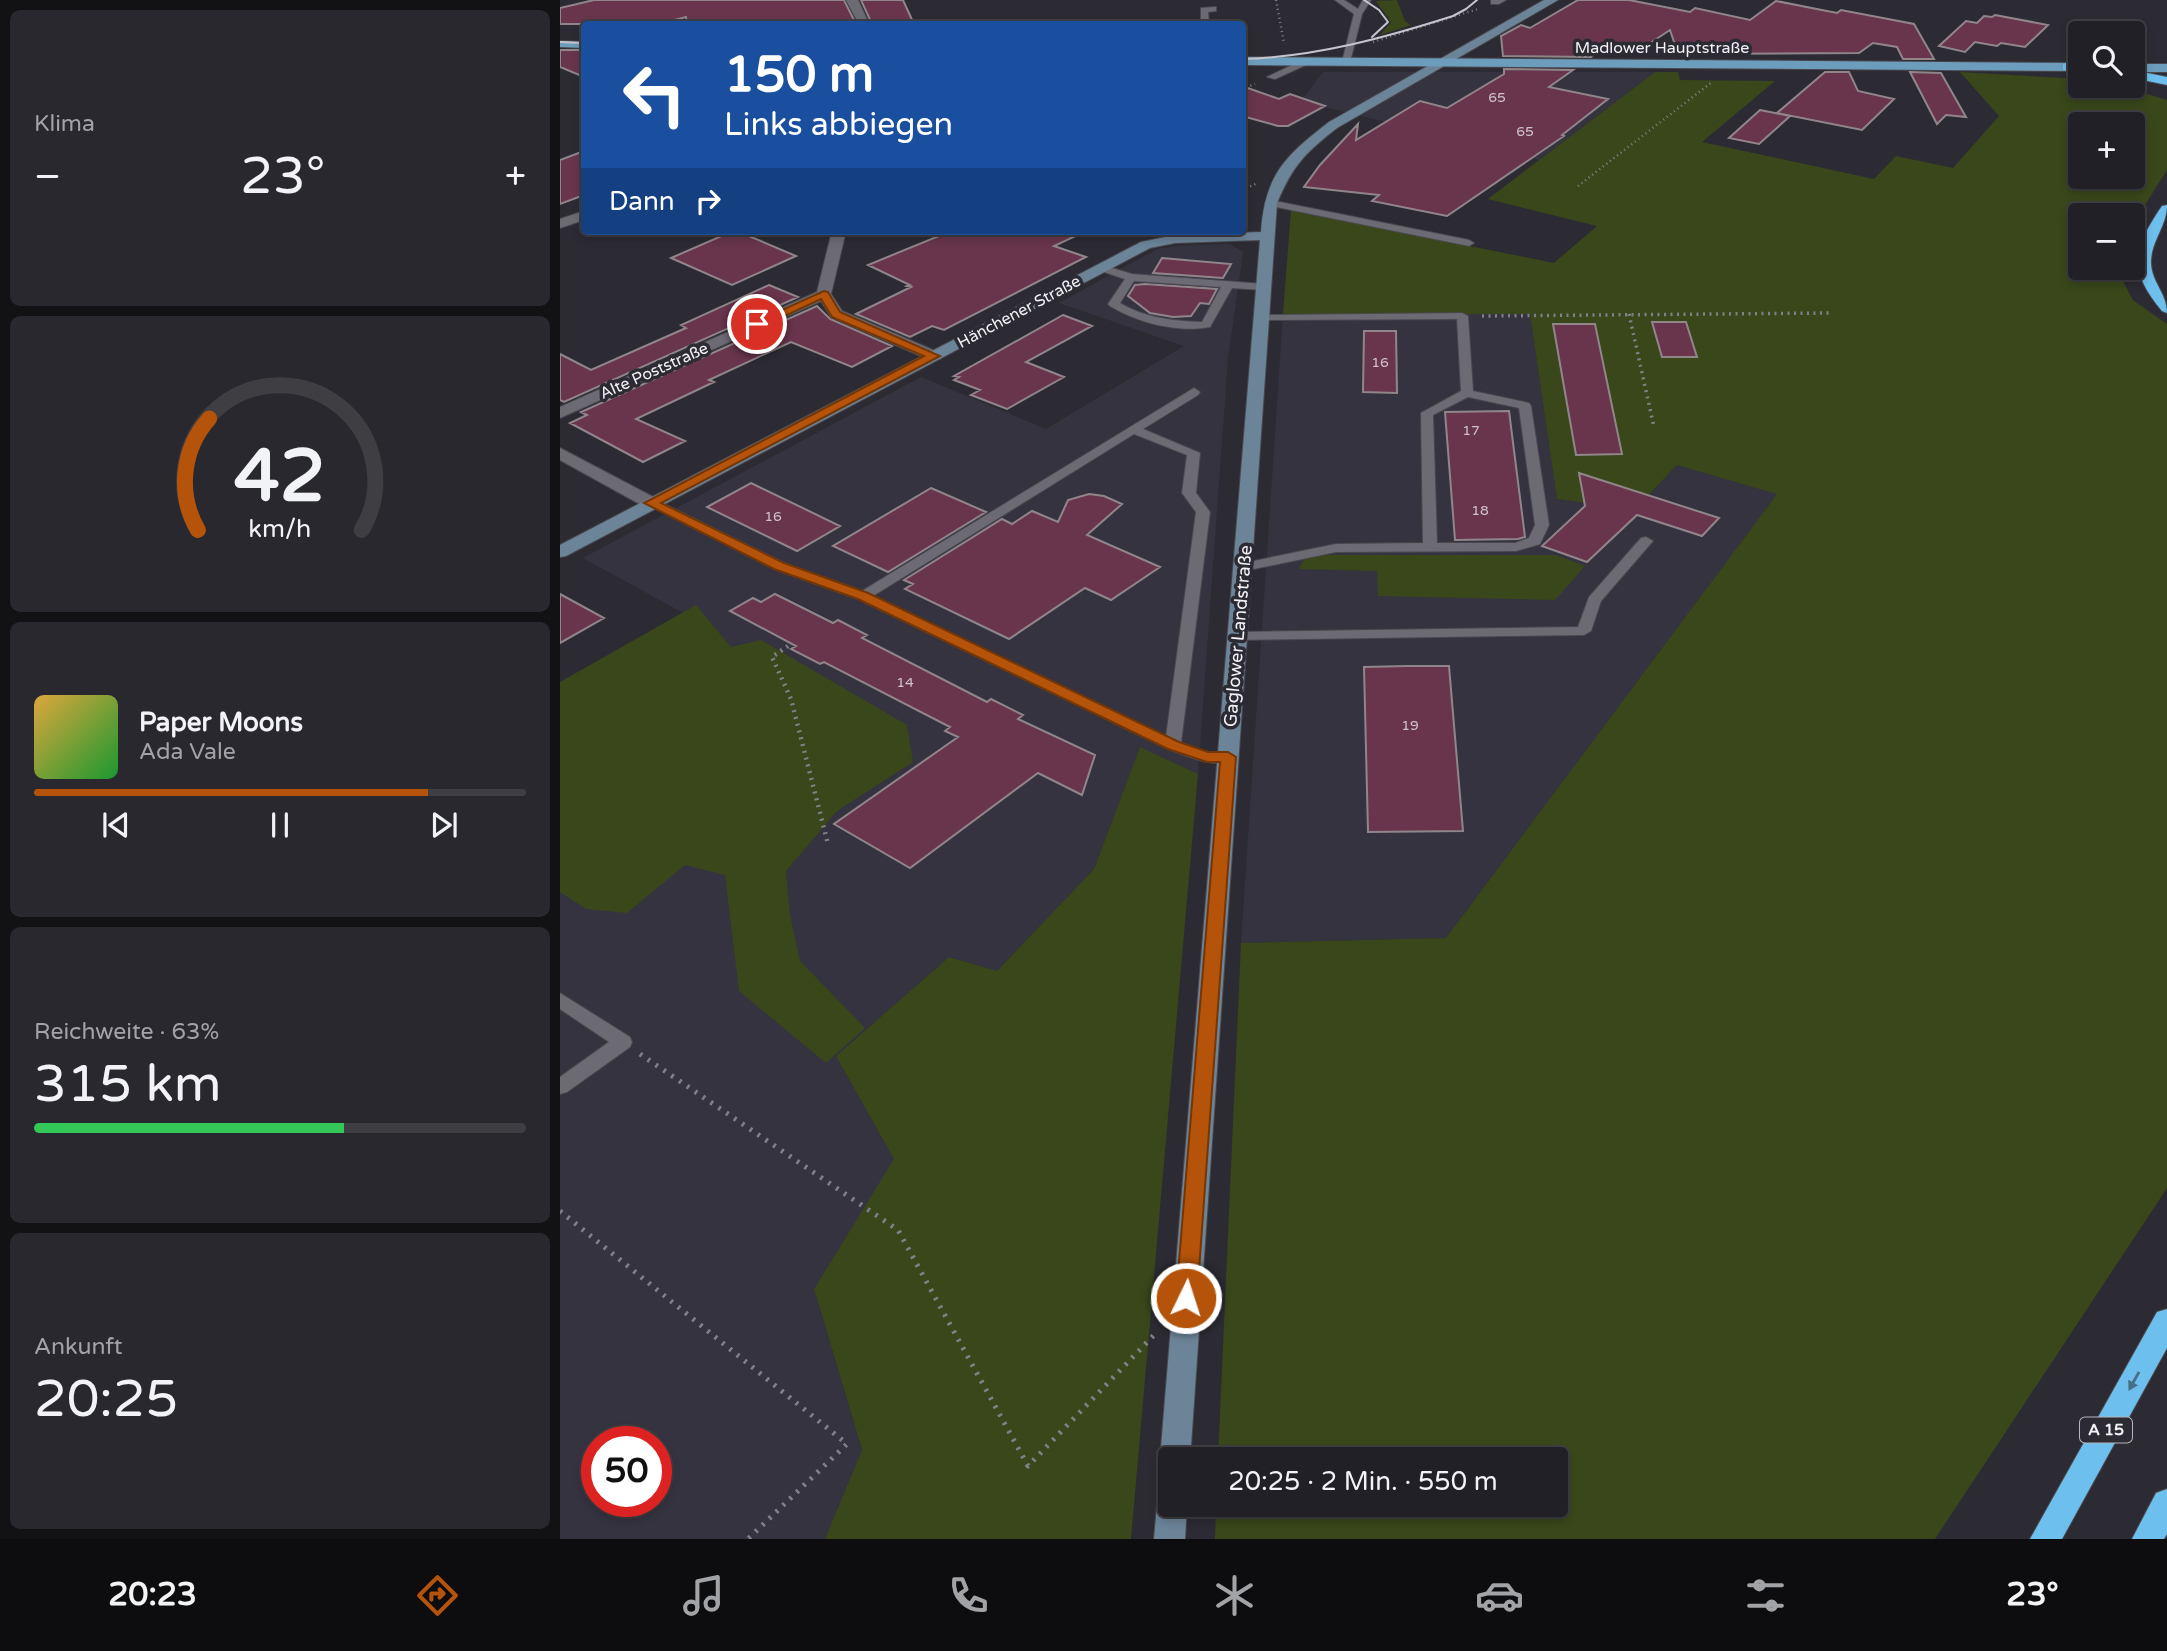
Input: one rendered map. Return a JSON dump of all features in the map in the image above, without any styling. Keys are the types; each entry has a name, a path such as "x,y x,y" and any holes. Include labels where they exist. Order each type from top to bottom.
{"highway":[{"path":"2145,77 2167,81"},
{"path":"2167,209 2152,231 2141,261 2144,276 2154,294 2167,308"},
{"name":"A 15","path":"2045,1539 2167,1321"},
{"path":"2147,1539 2167,1503"}],"main road":[{"name":"Gaglower Landstraße","path":"1176,1447 1270,203 1283,172 1304,148 1334,125 1552,0"},
{"path":"560,44 581,45"},
{"name":"Madlower Hauptstraße","path":"1246,61 1286,58 1305,62 2067,67"},
{"path":"2145,68 2167,68"},
{"name":"Hänchener Straße","path":"560,552 1146,245 1164,240 1268,236"},
{"path":"1170,1539 1171,1517"}],"street":[{"path":"852,0 862,21"},
{"path":"560,224 581,216"},
{"path":"838,235 824,294 836,314 934,356"},
{"name":"Alte Poststraße","path":"560,413 824,294"},
{"path":"560,453 651,503"}],"lane":[{"path":"1339,0 1358,13"},
{"path":"1346,62 1358,13 1367,0"},
{"path":"1206,21 1204,10 1213,9"},
{"path":"1286,58 1272,75 1305,62"},
{"path":"1270,203 1469,243"},
{"path":"1102,268 1131,277 1264,287"},
{"path":"1131,277 1114,304 1128,314 1185,325 1206,325 1227,286"},
{"path":"1262,317 1462,316 1467,393"},
{"path":"863,596 1194,392"},
{"path":"1244,567 1336,548 1516,548 1535,541 1542,526 1525,405 1467,393 1427,413 1430,547"},
{"path":"1134,430 1194,453 1189,493 1203,512 1173,746"},
{"path":"651,503 779,566 863,596 1173,746 1207,757 1228,757"},
{"path":"1238,636 1584,631 1594,600 1646,541"},
{"path":"560,1000 622,1042 560,1087"}],"path":[{"path":"1276,0 1286,58"},
{"path":"1363,45 1461,16 1498,1"},
{"path":"1578,186 1719,77"},
{"path":"1462,316 1831,313"},
{"path":"1629,314 1654,427"},
{"path":"788,646 772,657 791,699 828,844"},
{"path":"622,1042 898,1230 1028,1466 1162,1327"},
{"path":"560,1211 847,1444 748,1539"}],"shaded area":[{"path":"1323,72 1655,72 1539,160 1301,101"},
{"path":"1230,244 1243,252 1228,358 1198,774 1140,748 1094,869 997,971 949,957 836,1056 895,1159 814,1289 862,1451 825,1539 560,1539 560,689 687,615 583,558 921,377 1046,429 1184,346 1059,303 1157,249 1184,245"},
{"path":"1530,313 1557,499 1586,503 1629,516 1677,465 1778,493 1446,938 1241,943 1283,314"}],"green space":[{"path":"1397,0 1405,21 1411,25 1380,35 1391,22 1376,1"},
{"path":"1655,72 1678,72 1680,80 1775,81 1702,142 1874,179 1896,156 1953,168 1999,116 1960,72 2068,78 2068,98 2145,98 2145,93 2167,100 2167,170 2145,205 2068,203 2068,280 2122,280 2133,300 2167,324 2167,1188 1935,1539 1215,1539 1216,1517 1568,1517 1568,1447 1219,1447 1241,943 1446,938 1777,494 1677,465 1629,516 1586,503 1557,499 1530,314 1283,314 1291,210 1554,263 1597,226 1488,199"},
{"path":"1307,555 1556,555 1585,566 1555,600 1378,596 1377,571 1299,569"},
{"path":"696,605 731,647 761,640 907,725 913,762 837,811 786,871 790,915 800,961 865,1028 826,1063 739,991 725,875 685,865 627,913 586,909 560,892 560,682"},
{"path":"1140,747 1198,774 1131,1539 825,1539 862,1450 814,1289 894,1159 836,1056 949,957 997,971 1094,869"}],"building":[{"path":"594,0 844,0 854,21 687,21 686,17 671,21 581,21 581,24 560,24 560,8"},
{"path":"861,0 903,0 913,21 871,21"},
{"path":"1578,0 1629,0 1690,12 1695,8 1750,20 1776,1 1837,13 1841,10 1914,24 1934,59 1903,59 1897,47 1873,43 1859,53 1678,54 1670,30 1635,53 1624,51 1618,55 1600,51 1591,57 1503,56 1501,36 1521,25 1530,28"},
{"path":"1995,15 2048,25 2025,47 1975,42 1965,52 1939,46 1966,21 1977,23 1984,16"},
{"path":"560,50 581,50 581,76 560,67"},
{"path":"1504,69 1573,70 1549,87 1608,99 1562,135 1564,136 1447,216 1372,201 1379,195 1304,187 1320,165 1358,124 1356,140 1420,101 1447,108 1504,74"},
{"path":"1825,72 1849,72 1858,91 1894,99 1862,130 1777,113"},
{"path":"1910,72 1941,73 1966,117 1946,115 1937,124"},
{"path":"1246,87 1279,99 1290,94 1325,106 1288,126 1246,117"},
{"path":"1760,110 1790,116 1759,144 1729,138"},
{"path":"581,152 581,196 560,204 560,160"},
{"path":"724,235 746,235 796,256 732,285 671,258"},
{"path":"941,235 1077,235 1054,246 1086,257 944,330 932,326 910,337 856,314 911,287 868,265"},
{"path":"1162,258 1231,264 1223,278 1153,273"},
{"path":"769,285 798,297 564,402 560,400 560,354 591,370 686,328 681,325"},
{"path":"1135,285 1217,289 1209,304 1200,303 1191,316 1173,317 1150,313 1128,296"},
{"path":"817,306 830,319 892,346 852,367 791,342 709,380 714,382 636,419 685,441 643,462 570,423 587,415 581,412"},
{"path":"1063,315 1092,326 1026,362 1064,377 1007,409 971,395 980,390 954,380 959,377 954,376"},
{"path":"1652,322 1686,322 1697,357 1662,357"},
{"path":"1553,324 1595,324 1622,454 1576,455"},
{"path":"1364,331 1396,331 1397,393 1363,392"},
{"path":"1509,411 1525,537 1455,540 1445,412"},
{"path":"1579,473 1719,518 1702,536 1637,515 1587,562 1542,546 1585,506"},
{"path":"751,483 840,526 797,551 707,507"},
{"path":"931,488 986,512 888,572 833,546"},
{"path":"1089,494 1104,496 1122,504 1087,535 1160,567 1111,600 1085,588 1009,639 905,589 913,584 904,580 1002,519 1012,524 1032,511 1058,522 1068,500"},
{"path":"560,594 604,618 560,643"},
{"path":"775,594 833,623 838,620 867,635 862,638 987,702 991,699 1023,715 1018,719 1095,755 1082,795 1038,773 910,868 834,824 958,737 945,731 950,727 824,662 820,664 791,649 796,646 730,611 753,598 761,602"},
{"path":"1449,666 1463,831 1368,832 1364,667"}],"tram line":[{"path":"1364,0 1379,10 1388,22 1372,37"},
{"path":"1246,59 1296,55 1375,39 1453,16 1477,0"},
{"path":"560,42 581,43"}],"route":[{"path":"757,324 824,294 836,314 934,356 651,503 779,566 863,596 1173,746 1207,757 1228,757 1186,1298"}]}
